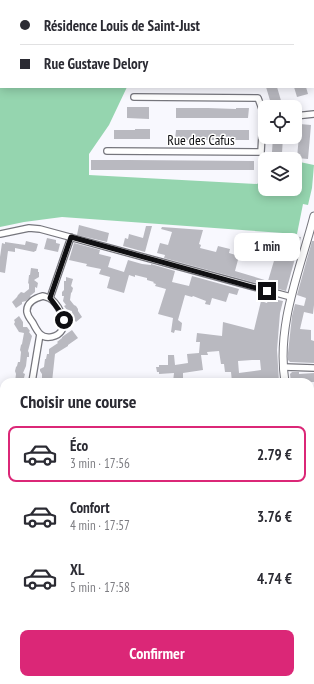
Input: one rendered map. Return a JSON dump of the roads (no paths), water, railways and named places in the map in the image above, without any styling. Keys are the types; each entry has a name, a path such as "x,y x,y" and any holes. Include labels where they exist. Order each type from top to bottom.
{"street":[{"path":"134,97 258,98 259,100"},
{"path":"302,115 314,114"},
{"name":"Rue des Cafus","path":"107,151 261,152 262,144"},
{"path":"285,378 284,348 286,323 291,297 314,216"},
{"path":"0,234 32,228 40,229 291,297"},
{"path":"50,298 71,237"},
{"path":"43,296 50,298 63,316 64,326 61,332 55,336 48,337 40,334 29,317 27,311 31,302 43,296"},
{"path":"33,378 40,334"},
{"path":"284,367 314,368"}]}
